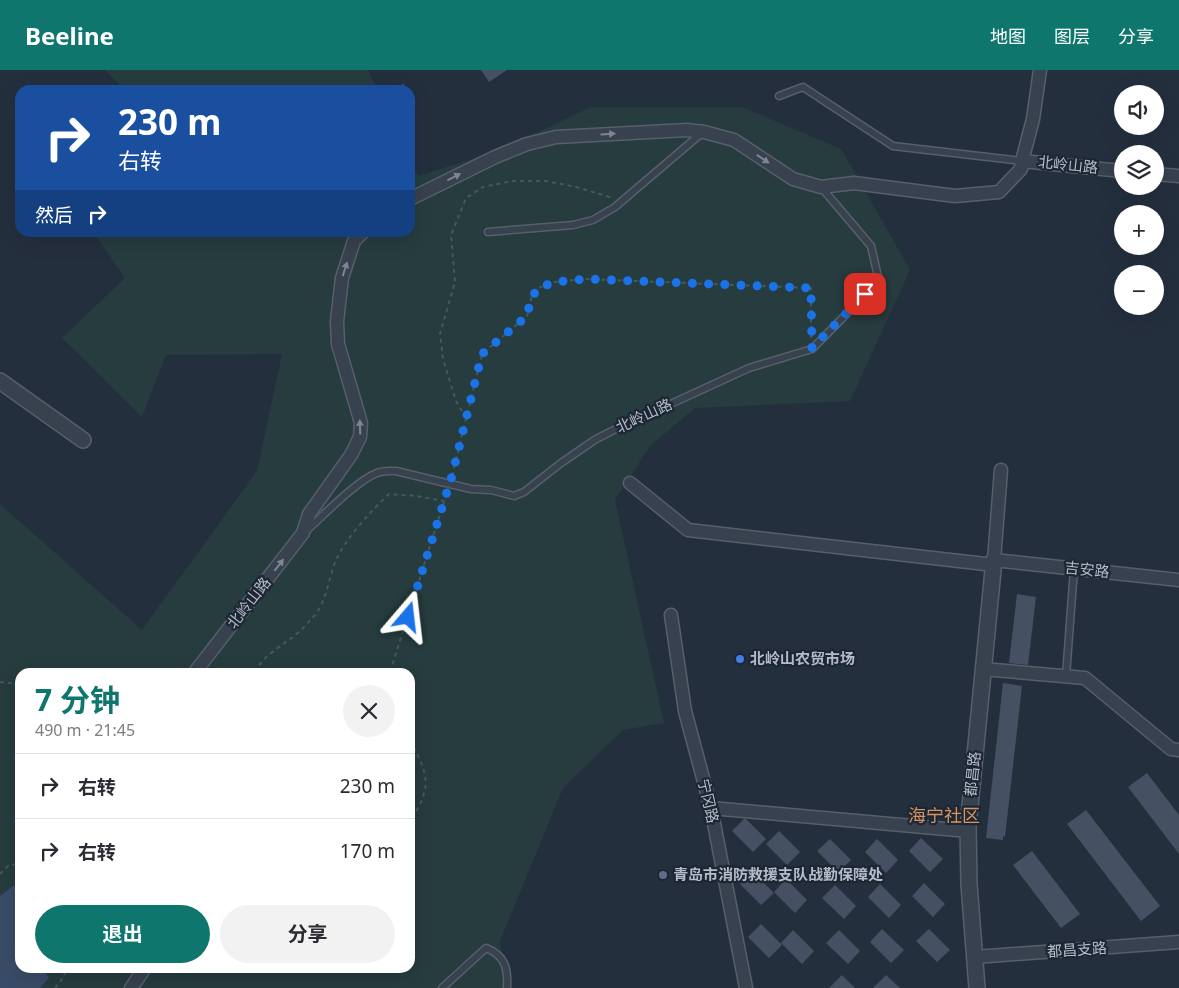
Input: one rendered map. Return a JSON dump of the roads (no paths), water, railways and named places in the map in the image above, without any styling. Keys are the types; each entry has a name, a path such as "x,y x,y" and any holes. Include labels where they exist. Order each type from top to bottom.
{"street":[{"path":"1022,161 1033,119 1040,70"},
{"name":"北岭山路","path":"415,196 495,156 537,142 556,138 687,130 704,132 734,140 793,179 821,187 854,183 955,196 999,192 1021,169 1022,161 1114,170"},
{"path":"1164,175 1179,176"},
{"name":"北岭山路","path":"198,668 303,533 309,514 351,455 360,437 361,423 338,344 337,321 342,278 354,241 358,237"},
{"path":"0,381 83,440"},
{"path":"994,562 1001,470"},
{"name":"吉安路","path":"630,483 688,530 1179,580"},
{"name":"都昌路","path":"977,988 969,884 968,831 994,562"},
{"name":"宁冈路","path":"671,615 685,711 711,808 746,988"},
{"path":"984,669 1085,678 1171,749 1179,750"},
{"path":"711,808 968,831"},
{"name":"都昌支路","path":"975,957 1179,942"},
{"path":"131,988 142,973"}],"lane":[{"path":"779,96 803,87 892,146 1022,161"},
{"path":"488,232 573,225 593,220 622,201 704,132"},
{"name":"北岭山路","path":"303,533 364,480 386,470 471,489 491,490 514,496 524,492 596,439 614,430 749,368 812,348 878,280 871,246 821,187"},
{"path":"1066,676 1074,568"},
{"path":"442,988 486,948 494,951 508,968 507,988"}],"water":[{"path":"15,885 15,973 46,973 49,978 40,988 0,988 0,896"}],"place":[{"name":"北岭山农贸市场","path":"740,659"},
{"name":"青岛市消防救援支队战勤保障处","path":"663,875"}],"district":[{"name":"海宁社区","path":"944,816"}]}
